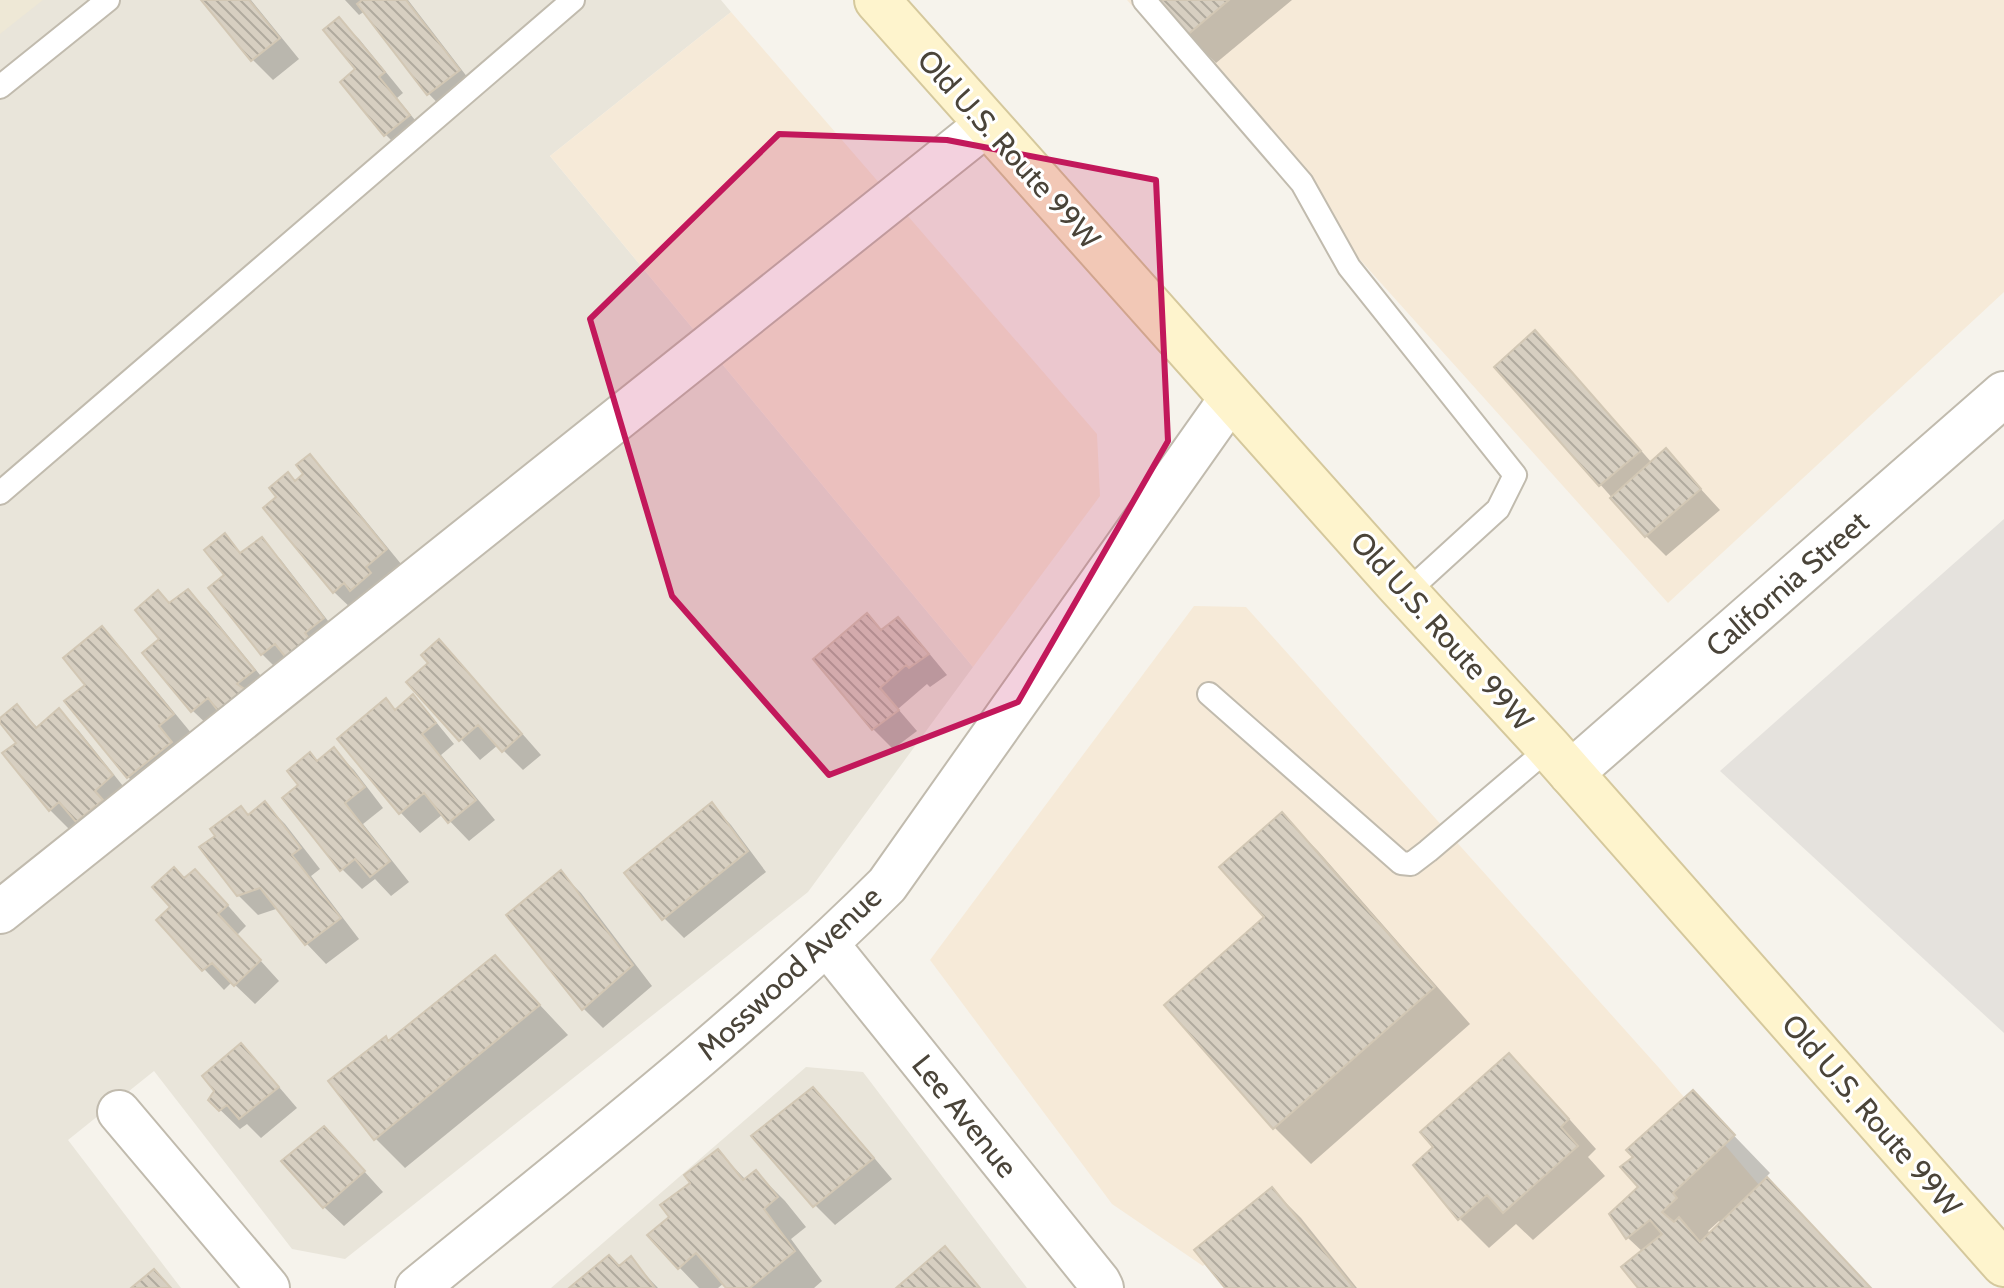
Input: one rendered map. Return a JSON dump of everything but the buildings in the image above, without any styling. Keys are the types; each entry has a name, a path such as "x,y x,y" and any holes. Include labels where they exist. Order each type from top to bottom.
{"main road":[{"name":"Old U.S. Route 99W","path":"877,0 1560,761 2004,1264"}],"street":[{"path":"0,912 987,124"},
{"name":"California Street","path":"1560,761 2004,394"},
{"name":"Mosswood Avenue","path":"417,1288 692,1063 827,944 887,885 1231,398"},
{"name":"Lee Avenue","path":"827,944 1102,1288"},
{"path":"119,1112 268,1288"}],"lane":[{"path":"0,87 108,0"},
{"path":"0,493 573,0"},
{"path":"1144,0 1302,183 1349,267 1515,475 1498,509 1406,593"},
{"path":"1209,694 1401,863 1411,864 1560,761"}],"highlighted area":[{"path":"779,134 947,140 1156,180 1168,441 1018,702 829,775 672,596 590,319"}],"shaded area":[{"path":"0,0 43,0 0,34"},
{"path":"21,0 721,0 731,12 550,156 973,667 808,892 345,1259 292,1249 154,1071 68,1140 181,1288 0,1288 0,18"},
{"path":"1127,0 2004,0 2004,292 1668,603"},
{"path":"731,12 1097,434 1100,496 973,667 550,156"},
{"path":"2004,519 2004,1033 1720,771"},
{"path":"1194,606 1246,607 1660,1069 1847,1288 1294,1288 1245,1228 1203,1266 1112,1204 930,960"},
{"path":"806,1067 863,1072 1027,1288 551,1288"}]}
